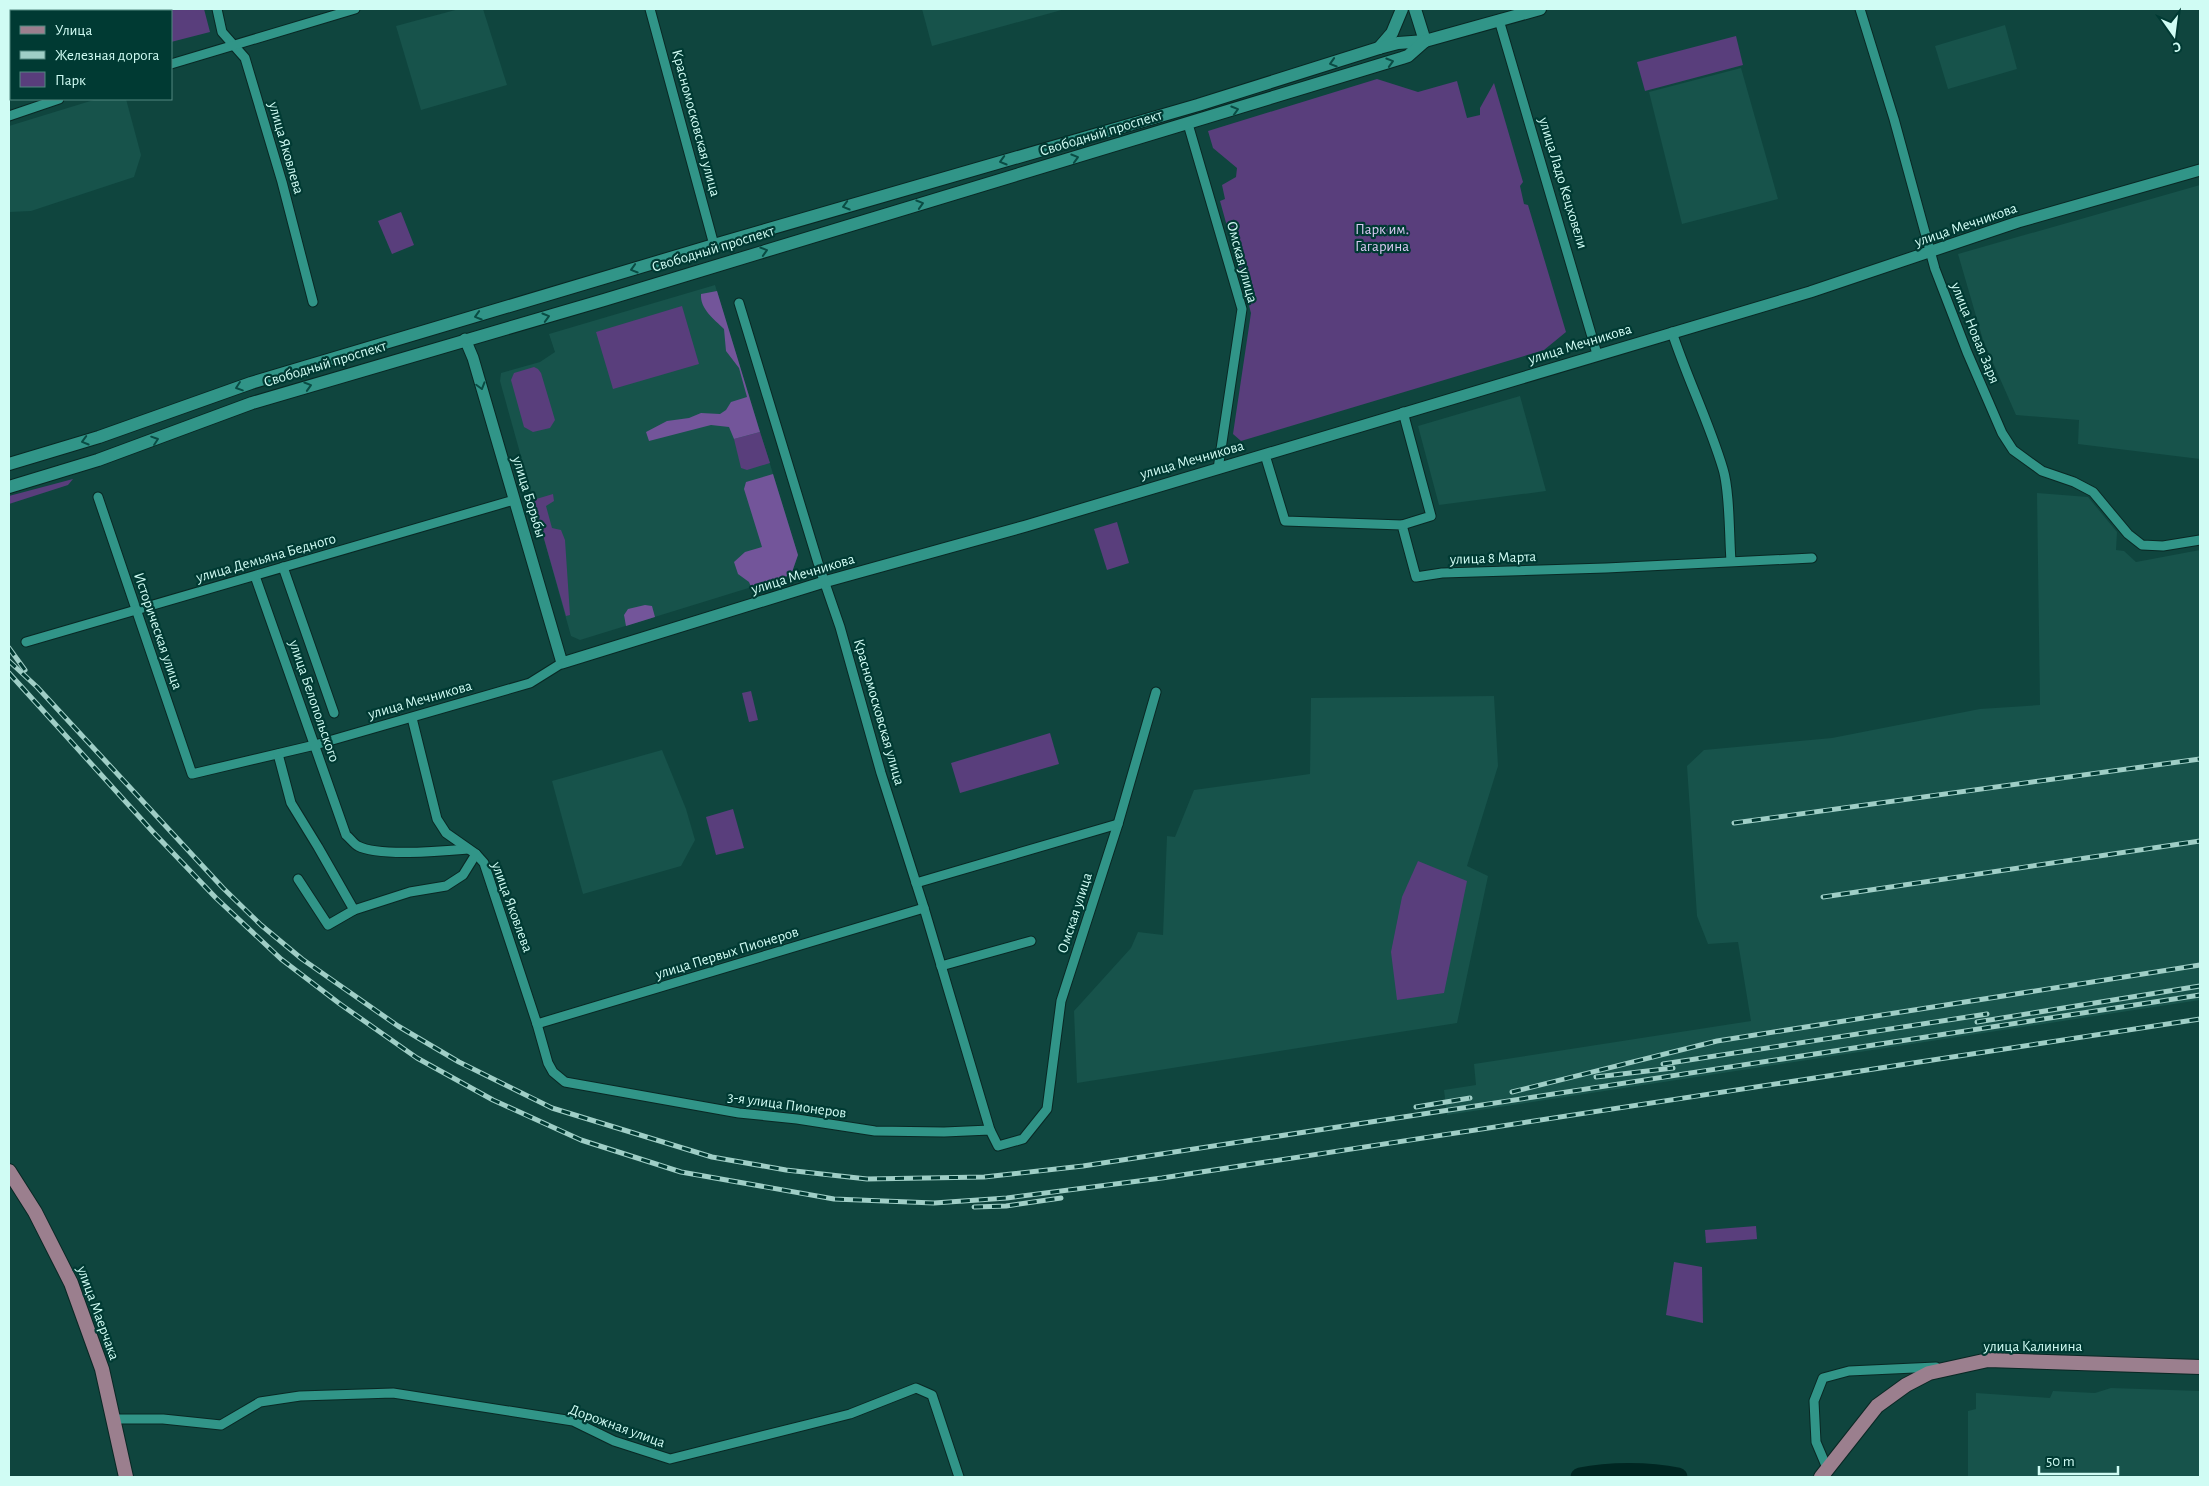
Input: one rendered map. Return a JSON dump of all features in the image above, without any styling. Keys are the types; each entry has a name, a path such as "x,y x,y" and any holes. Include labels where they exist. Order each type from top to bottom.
{"main road":[{"path":"1380,48 1392,33 1402,9"},
{"path":"1415,9 1425,41"},
{"name":"Свободный проспект","path":"9,464 99,437 251,383 714,245 1184,109 1380,48 1398,43 1425,41 1540,9"},
{"name":"Свободный проспект","path":"9,487 98,460 252,403 465,339 604,300 1408,56 1425,41"},
{"path":"1184,109 1188,124"},
{"path":"714,245 717,265"},
{"name":"улица Маерчака","path":"9,1171 35,1212 71,1283 102,1369 126,1477"},
{"name":"улица Калинина","path":"1824,1473 1877,1406 1906,1385 1929,1373 1951,1366 1988,1360 2200,1367"}],"street":[{"name":"улица Яковлева","path":"217,9 222,32 246,58 313,302"},
{"path":"172,64 355,9"},
{"name":"Красномосковская улица","path":"650,9 714,245"},
{"name":"улица Новая Заря","path":"1860,9 1935,269 1967,352 2002,433 2013,450 2042,471 2074,482 2093,492 2128,534 2142,545 2164,546 2200,540"},
{"name":"улица Ладо Кецховели","path":"1499,20 1598,354"},
{"path":"9,116 56,100"},
{"name":"Омская улица","path":"1188,124 1242,309 1218,469"},
{"name":"улица Мечникова","path":"192,774 315,745 530,683 562,663 824,582 1218,469 1403,412 1810,292 2026,220 2200,170"},
{"name":"Красномосковская улица","path":"740,302 990,1130"},
{"path":"1672,332 1723,470 1731,560"},
{"name":"улица Борьбы","path":"465,339 473,358 562,663"},
{"path":"1265,455 1285,521 1402,525 1431,516 1403,412"},
{"name":"Историческая улица","path":"98,497 192,774"},
{"name":"улица Демьяна Бедного","path":"26,642 514,500"},
{"name":"улица 8 Марта","path":"1402,525 1416,577 1442,573 1606,568 1731,560 1812,558"},
{"path":"283,567 334,713"},
{"name":"улица Белопольского","path":"255,576 346,835 358,846 374,850 414,852 472,851"},
{"name":"Омская улица","path":"990,1130 998,1146 1023,1139 1047,1109 1061,1001 1118,824 1156,692"},
{"name":"улица Яковлева","path":"412,718 437,819 446,833 472,851 487,870 548,1063"},
{"path":"278,754 291,803 354,910"},
{"path":"916,883 1118,824"},
{"path":"298,879 328,925 354,910 410,892 446,886 463,875 472,851"},
{"name":"улица Первых Пионеров","path":"537,1024 924,908"},
{"path":"941,966 1031,941"},
{"name":"3-я улица Пионеров","path":"548,1063 553,1072 565,1082 739,1113 797,1119 875,1131 944,1132 990,1130"},
{"path":"1824,1473 1816,1442 1814,1409 1814,1401 1823,1378 1849,1371 1951,1366"},
{"name":"Дорожная улица","path":"113,1419 163,1419 221,1425 260,1402 333,1394 393,1393 573,1422 614,1441 670,1459 850,1414 916,1388 932,1395 960,1477"}],"shaded area":[{"path":"459,9 483,9 507,85 421,110 396,26"},
{"path":"922,9 1065,9 932,46"},
{"path":"2005,25 2017,69 1948,89 1935,46"},
{"path":"1741,68 1778,199 1682,224 1649,92"},
{"path":"94,100 126,100 141,155 134,177 31,211 9,212 9,126"},
{"path":"2200,185 2200,459 2078,444 2079,420 2016,415 1983,340 1958,254"},
{"path":"715,285 798,555 791,575 580,640 571,636 500,381 501,373 540,362 555,352 549,334"},
{"path":"717,291 760,432 734,439 729,427 711,425 649,441 646,432 667,421 689,418 701,413 720,414 726,410 731,402 747,397 739,368 726,351 724,329 708,313 701,299 701,294"},
{"path":"1520,396 1546,491 1439,505 1418,426"},
{"path":"773,474 798,555 791,575 751,587 749,582 738,574 734,562 745,552 762,547 744,489 746,482"},
{"path":"2037,493 2088,497 2117,532 2116,550 2124,551 2136,562 2200,550 2200,1000 1447,1115 1444,1090 1476,1085 1474,1064 1751,1021 1738,942 1708,944 1697,916 1687,766 1704,750 1832,738 1980,709 2040,705"},
{"path":"645,605 652,606 655,617 626,626 624,615 628,609"},
{"path":"1494,696 1498,766 1467,866 1488,876 1457,1023 1077,1083 1074,1011 1131,948 1138,932 1163,935 1167,836 1175,837 1194,790 1310,774 1311,698"},
{"path":"662,750 686,809 695,840 681,866 583,894 552,781"},
{"path":"2111,1388 2200,1391 2200,1477 1968,1477 1968,1411 1976,1409 1976,1393 2050,1398 2053,1391 2095,1393"}],"green space":[{"path":"204,9 210,32 172,42 172,10 106,10"},
{"path":"1736,36 1743,65 1645,91 1637,62"},
{"name":"Парк им. Гагарина","path":"1377,79 1418,92 1457,81 1467,118 1480,115 1480,108 1494,83 1523,182 1520,186 1524,204 1528,205 1566,332 1544,350 1241,441 1233,434 1251,313 1220,201 1225,199 1222,185 1236,177 1237,168 1213,148 1208,131"},
{"path":"401,212 414,245 392,254 378,221"},
{"path":"682,306 699,364 613,389 596,332"},
{"path":"534,367 541,373 555,420 550,428 533,432 524,427 511,380 514,373"},
{"path":"760,432 770,463 747,470 741,468 734,439"},
{"path":"73,479 68,485 9,504 9,496"},
{"path":"553,494 554,501 546,506 552,528 561,530 565,540 570,615 566,616 533,500"},
{"path":"1117,522 1129,563 1107,570 1094,529"},
{"path":"751,691 758,720 749,722 742,693"},
{"path":"1050,733 1059,764 960,793 951,763"},
{"path":"733,809 744,848 716,855 706,817"},
{"path":"1418,861 1467,881 1444,993 1397,1000 1391,952 1402,897"},
{"path":"1756,1226 1757,1239 1706,1243 1705,1230"},
{"path":"1674,1262 1702,1267 1703,1323 1666,1315"}],"waterway":[{"path":"1580,1477 1629,1472 1678,1477"}],"railway":[{"path":"9,648 25,670"},
{"path":"9,661 37,687 223,888 261,925 302,959 398,1026 459,1062 552,1108 712,1157 786,1170 867,1179 984,1177 1083,1166 2200,995"},
{"path":"9,673 153,832 216,898 281,959 340,1004 417,1058 493,1100 581,1140 681,1172 834,1199 934,1203 1007,1198 1162,1178 2200,1019"},
{"path":"1734,823 2200,759"},
{"path":"1823,897 2200,841"},
{"path":"1512,1092 1717,1041 2200,965"},
{"path":"1977,1022 2200,986"},
{"path":"1663,1064 1987,1014"},
{"path":"1596,1077 1673,1068"},
{"path":"1416,1107 1470,1098"},
{"path":"974,1207 1006,1206 1061,1198"}]}
